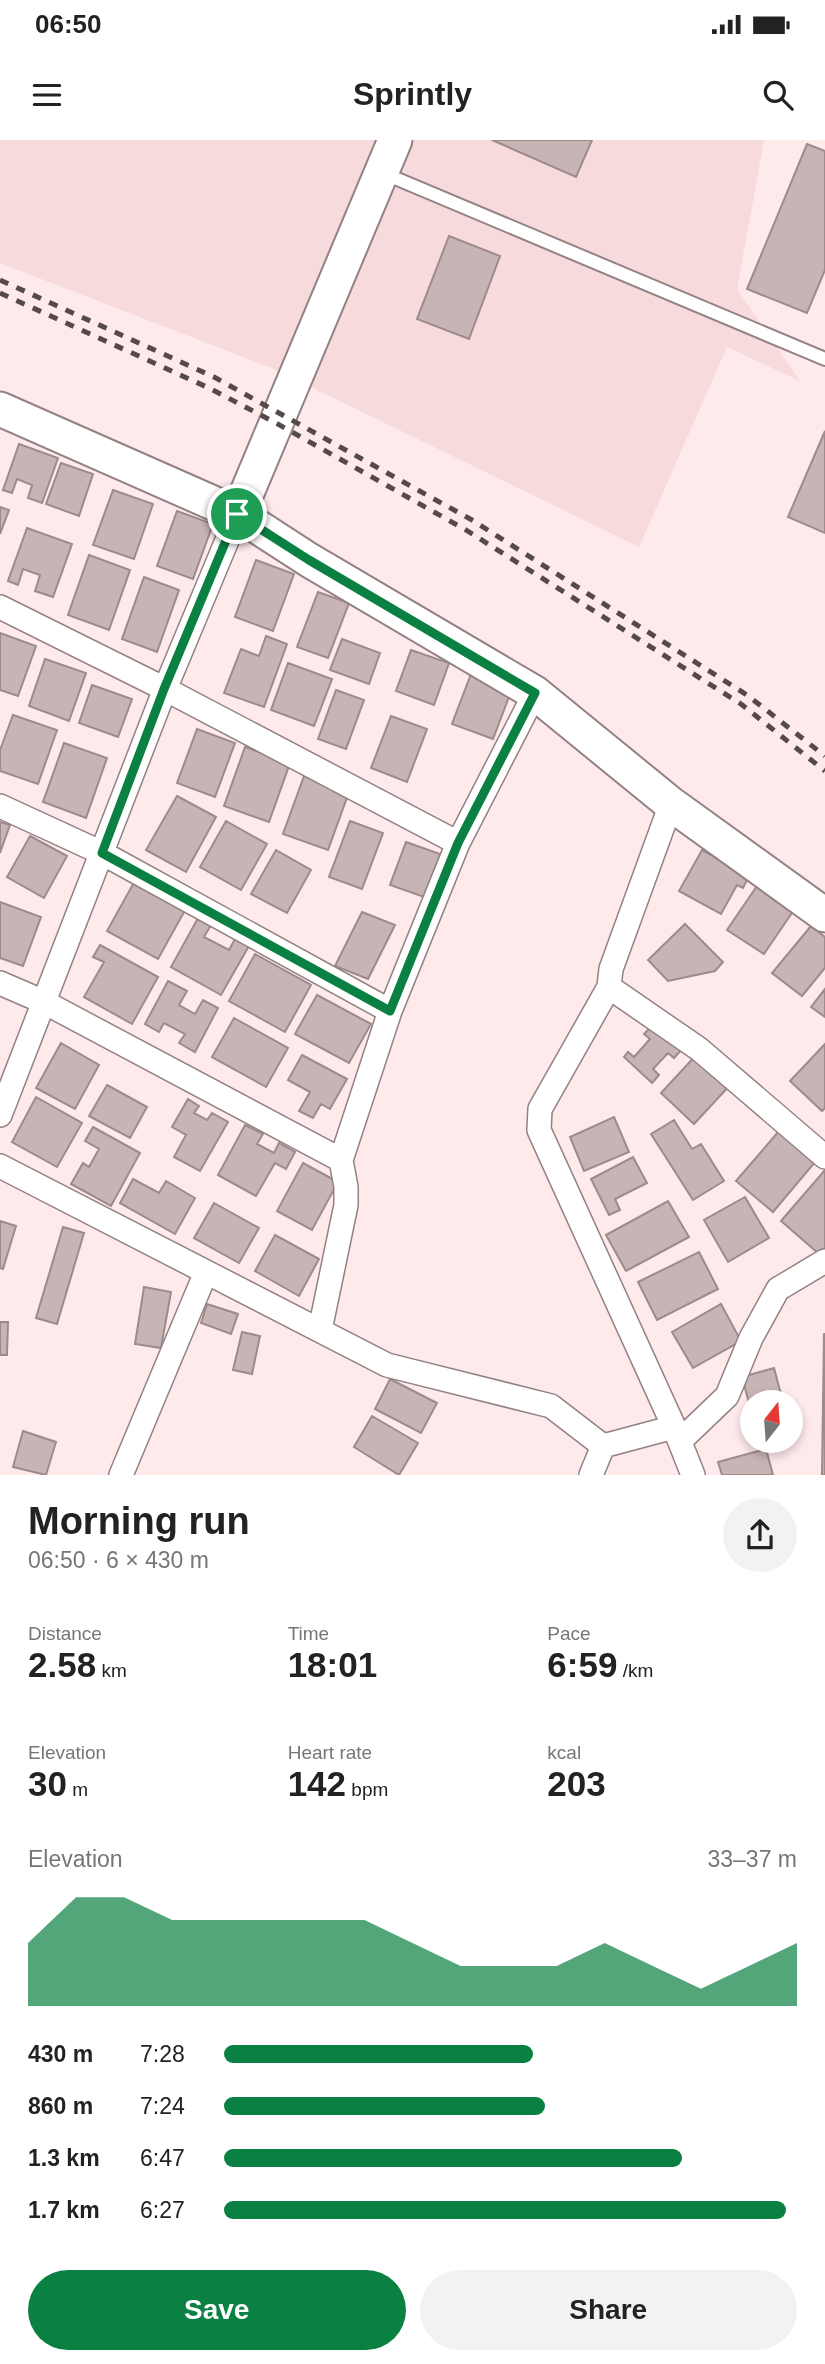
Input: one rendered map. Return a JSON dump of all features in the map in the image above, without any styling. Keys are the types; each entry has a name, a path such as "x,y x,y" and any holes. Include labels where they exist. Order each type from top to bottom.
{"street":[{"path":"0,1115 164,689 395,140"},
{"path":"0,408 237,514 309,560 535,693 671,804 825,915"},
{"path":"0,607 164,689 458,843"},
{"path":"320,1331 346,1205 341,1160 390,1011 458,843 535,693"},
{"path":"671,804 611,969 609,987 540,1109 539,1130 677,1434 693,1475"},
{"path":"0,806 102,853 390,1011"},
{"path":"0,983 44,1002 341,1160"},
{"path":"609,987 699,1049 825,1157"},
{"path":"0,1167 387,1365 551,1406 603,1447 677,1434 727,1396 751,1338 778,1289 825,1261"},
{"path":"121,1475 206,1272"},
{"path":"592,1475 603,1447"}],"lane":[{"path":"381,172 825,359"}],"shaded area":[{"path":"0,140 764,140 737,289 800,381 727,347 639,547 274,369 0,263"}],"building":[{"path":"492,140 592,140 576,177"},
{"path":"807,144 825,151 825,270 807,313 747,289"},
{"path":"449,236 500,256 469,339 417,319"},
{"path":"825,431 825,533 788,517"},
{"path":"19,444 58,458 42,503 28,498 32,485 17,479 12,493 3,490"},
{"path":"61,463 93,474 79,516 46,504"},
{"path":"113,490 153,504 134,559 93,545"},
{"path":"0,507 9,510 0,534"},
{"path":"177,511 213,524 193,579 157,566"},
{"path":"27,528 72,544 53,597 35,591 40,575 23,569 18,585 8,581"},
{"path":"89,555 130,570 109,630 68,615"},
{"path":"256,560 294,574 273,631 235,617"},
{"path":"144,577 179,590 157,652 122,639"},
{"path":"318,592 349,603 328,658 297,647"},
{"path":"0,633 36,646 18,696 0,690"},
{"path":"266,636 287,644 264,707 224,693 241,649 259,656"},
{"path":"342,639 380,653 369,684 330,670"},
{"path":"411,650 449,663 434,705 396,691"},
{"path":"45,659 86,673 69,721 29,706"},
{"path":"288,663 332,679 314,726 271,710"},
{"path":"471,674 512,689 493,739 452,724"},
{"path":"92,685 132,699 118,737 79,723"},
{"path":"336,690 364,700 346,749 318,739"},
{"path":"13,715 57,730 38,784 0,771 0,750"},
{"path":"391,716 427,729 407,782 371,768"},
{"path":"197,729 235,743 215,797 177,783"},
{"path":"64,743 107,758 86,818 43,802"},
{"path":"245,747 290,763 269,822 224,806"},
{"path":"304,776 349,792 328,850 283,834"},
{"path":"177,796 216,817 186,872 146,850"},
{"path":"226,821 267,844 241,890 200,867"},
{"path":"350,821 383,833 362,889 329,877"},
{"path":"0,822 10,825 0,853"},
{"path":"30,836 67,856 44,898 7,877"},
{"path":"406,842 443,855 427,898 390,885"},
{"path":"276,850 311,870 287,913 251,894"},
{"path":"702,850 749,876 743,888 737,885 721,914 679,891"},
{"path":"137,877 188,905 158,959 107,931"},
{"path":"761,880 798,904 764,954 727,930"},
{"path":"0,902 41,917 23,966 0,958"},
{"path":"362,912 395,925 368,979 335,966"},
{"path":"198,918 211,925 204,937 229,950 235,939 249,946 221,995 171,967"},
{"path":"685,924 723,962 715,971 668,981 648,960"},
{"path":"811,926 825,937 825,968 802,996 772,973"},
{"path":"100,945 158,977 132,1024 84,997 104,962 93,957"},
{"path":"255,954 311,985 285,1032 229,1001"},
{"path":"168,981 187,991 179,1005 195,1014 203,1000 218,1008 195,1052 179,1043 185,1034 164,1023 159,1032 145,1024"},
{"path":"825,989 825,1017 811,1007"},
{"path":"317,995 371,1024 349,1063 295,1034"},
{"path":"234,1018 288,1048 266,1087 212,1057"},
{"path":"653,1025 681,1050 674,1058 668,1053 653,1069 659,1075 652,1083 624,1057 628,1052 634,1057 650,1039 644,1034"},
{"path":"61,1043 99,1065 75,1109 36,1088"},
{"path":"825,1044 825,1108 822,1111 790,1081"},
{"path":"699,1052 732,1083 694,1124 661,1093"},
{"path":"302,1055 347,1079 330,1109 321,1104 313,1118 299,1111 310,1092 288,1080"},
{"path":"107,1085 147,1107 130,1138 89,1116"},
{"path":"36,1097 82,1123 57,1167 12,1142"},
{"path":"188,1099 199,1106 194,1113 207,1120 212,1113 228,1122 200,1171 174,1157 186,1135 172,1127"},
{"path":"614,1117 629,1152 584,1171 570,1137"},
{"path":"674,1120 692,1149 701,1144 724,1181 693,1200 651,1134"},
{"path":"245,1125 263,1134 257,1144 274,1153 279,1143 295,1152 286,1169 275,1163 256,1196 218,1175"},
{"path":"93,1127 140,1153 111,1206 71,1184 83,1163 89,1167 99,1149 85,1141"},
{"path":"779,1131 816,1161 773,1212 736,1181"},
{"path":"633,1157 647,1183 615,1199 620,1210 609,1215 591,1179"},
{"path":"303,1163 338,1182 312,1230 277,1211"},
{"path":"825,1170 825,1250 820,1255 781,1221"},
{"path":"133,1179 159,1193 166,1181 195,1198 175,1234 120,1203"},
{"path":"745,1197 769,1238 728,1262 704,1220"},
{"path":"668,1201 689,1237 626,1271 606,1235"},
{"path":"214,1203 259,1228 239,1263 194,1238"},
{"path":"0,1221 16,1226 3,1269 0,1268"},
{"path":"63,1227 84,1233 57,1324 36,1318"},
{"path":"275,1235 319,1259 299,1296 255,1271"},
{"path":"699,1252 718,1289 657,1320 638,1282"},
{"path":"144,1287 171,1292 161,1348 135,1344"},
{"path":"207,1304 238,1314 231,1334 201,1323"},
{"path":"721,1304 741,1341 693,1368 672,1332"},
{"path":"0,1322 8,1322 7,1355 0,1355"},
{"path":"242,1332 260,1336 252,1374 233,1370"},
{"path":"824,1333 825,1475 822,1475"},
{"path":"774,1368 780,1390 746,1390 742,1377"},
{"path":"390,1379 437,1403 421,1433 375,1409"},
{"path":"372,1416 418,1443 399,1475 354,1447"},
{"path":"23,1431 56,1442 46,1475 13,1467"},
{"path":"751,1453 767,1453 773,1475 722,1475 718,1462"}],"railway":[{"path":"0,280 214,377 472,520 747,695 825,756"},
{"path":"0,293 209,388 466,530 741,704 825,771"}],"route":[{"path":"237,514 309,560 535,693 458,843 390,1011 102,853 164,689 237,514"}]}
